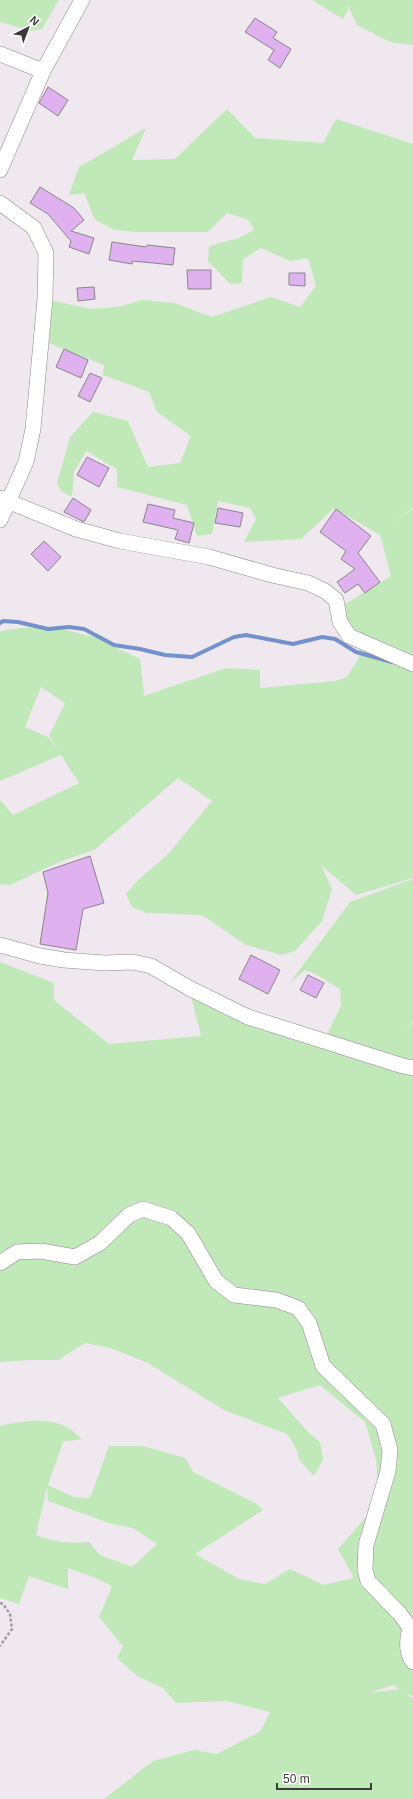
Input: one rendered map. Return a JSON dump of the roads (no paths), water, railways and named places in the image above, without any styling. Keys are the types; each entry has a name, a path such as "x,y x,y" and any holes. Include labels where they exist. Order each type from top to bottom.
{"street":[{"path":"0,170 43,71 82,0"},
{"path":"0,54 43,71"},
{"path":"0,202 34,228 46,253 45,299 33,429 26,462 4,499 0,520"},
{"path":"4,499 76,529 120,541 209,557 272,575 308,583 325,591 336,600 340,622 349,636 413,664"},
{"path":"0,945 40,956 64,960 104,963 133,962 152,966 189,988 248,1017 413,1068"},
{"path":"0,1263 17,1252 41,1251 75,1257 100,1243 129,1215 143,1209 171,1218 188,1233 216,1281 234,1295 276,1300 298,1308 309,1323 323,1366 383,1424 390,1450 388,1471 366,1545 365,1570 368,1581 400,1614 410,1628 407,1638 410,1658 413,1662"}],"waterway":[{"path":"0,623 3,621 18,622 48,629 69,627 84,629 114,645 165,655 192,657 234,637 246,635 293,644 322,637 335,639 356,652 392,662"}]}
